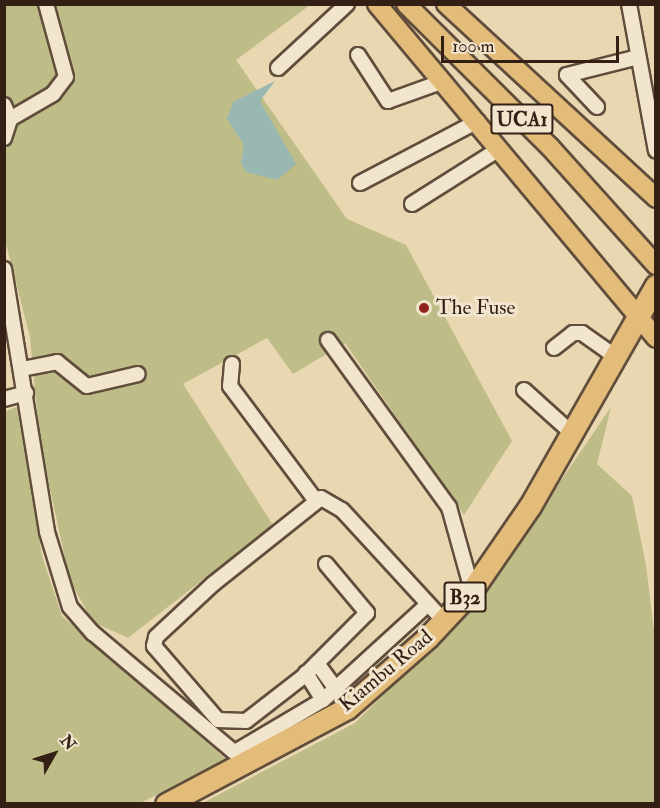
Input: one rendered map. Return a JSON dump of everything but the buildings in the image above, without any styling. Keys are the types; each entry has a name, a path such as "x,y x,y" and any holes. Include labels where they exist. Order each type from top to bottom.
{"highway":[{"name":"Kiambu Road","path":"166,804 241,758 347,708 444,621 472,590 574,435 656,285"}],"main road":[{"path":"377,4 478,121 656,338"},
{"name":"UCA1","path":"406,4 550,147 656,265"},
{"path":"446,4 656,198"}],"street":[{"path":"10,119 53,94 66,77 46,4"},
{"path":"278,68 347,4"},
{"path":"629,4 656,152"},
{"path":"358,55 388,100 444,81"},
{"path":"597,107 567,75 638,57"},
{"path":"4,105 10,119 4,138"},
{"path":"360,183 478,121"},
{"path":"412,204 499,149"},
{"path":"4,269 47,532 70,607 93,633 241,758 323,700 427,605"},
{"path":"554,348 573,333 582,333 616,357"},
{"path":"328,340 449,507 472,590"},
{"path":"22,369 57,362 87,386 138,374"},
{"path":"232,364 230,386 316,501"},
{"path":"524,390 574,435"},
{"path":"4,399 26,393"},
{"path":"326,564 367,614 306,673 246,721 228,724 218,720 154,640 316,501 328,500 342,510 444,621"},
{"path":"317,663 336,689"},
{"path":"306,673 323,700"}],"shaded area":[{"path":"4,5 310,5 236,60 347,219 406,245 512,441 464,515 345,343 293,374 267,338 183,384 273,525 128,638 93,622 70,581 40,443 30,337 5,240"},
{"path":"17,407 42,556 62,616 227,760 140,803 5,804 4,412"},
{"path":"611,407 597,464 632,496 646,565 656,648 655,803 201,804 355,723 418,660 545,504"}],"water":[{"path":"275,81 260,101 296,164 277,180 246,172 241,163 244,145 227,119 233,102"}],"place":[{"name":"The Fuse","path":"424,308"}]}
